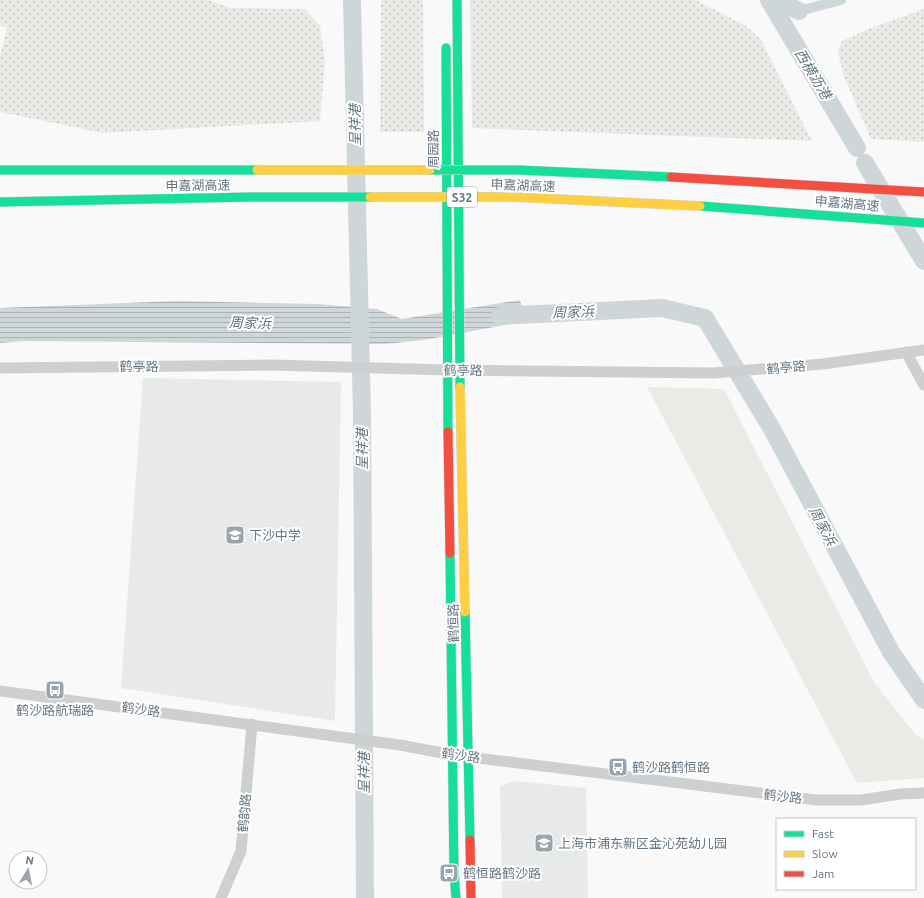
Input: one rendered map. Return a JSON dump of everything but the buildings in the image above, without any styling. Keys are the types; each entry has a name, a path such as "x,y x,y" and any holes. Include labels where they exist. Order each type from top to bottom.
{"main road":[{"name":"周园路","path":"457,0 461,348"},
{"name":"周园路","path":"446,38 448,349"},
{"name":"申嘉湖高速","path":"0,170 519,170 746,180 924,192"},
{"name":"申嘉湖高速","path":"0,202 252,197 514,197 746,208 924,223"},
{"name":"鹤恒路","path":"461,348 460,370 471,898"},
{"name":"鹤恒路","path":"448,349 447,370 452,755 456,898"}],"street":[{"name":"鹤亭路","path":"0,368 265,365 447,370 714,373 824,364 924,350"},
{"path":"906,352 924,386"},
{"name":"鹤沙路","path":"0,690 400,745 452,755 816,800 861,800 900,794 924,793"},
{"name":"鹤韵路","path":"221,898 241,852 252,724"}],"shaded area":[{"path":"0,0 208,0 231,8 305,9 320,26 325,60 320,121 103,133 0,112 0,56 7,28 0,25"},
{"path":"381,0 423,0 424,132 380,132"},
{"path":"470,0 696,0 746,26 761,40 812,141 472,128"},
{"path":"924,9 924,142 871,139 843,74 838,52 842,41 871,28"},
{"name":"下沙中学","path":"143,378 341,382 335,721 121,688"},
{"path":"647,387 724,389 875,684 915,734 924,740 924,778 857,783"},
{"name":"上海市浦东新区金沁苑幼儿园","path":"515,781 586,788 588,898 502,898 500,786"}],"water":[{"path":"520,300 526,321 424,340 385,344 24,341 0,343 0,308 176,301 317,304 377,309 402,319"}],"waterway":[{"name":"呈祥港","path":"352,0 362,413 365,898"},
{"name":"西横沥港","path":"769,0 857,148"},
{"path":"777,0 799,11"},
{"path":"799,11 841,0"},
{"name":"西横沥港","path":"865,163 924,261"},
{"name":"周家浜","path":"500,316 662,308 705,318 772,429 891,652 924,700"}],"traffic: fast":[{"path":"457,0 460,387"},
{"path":"446,48 448,432"},
{"path":"0,170 257,170"},
{"path":"430,170 519,170 671,177"},
{"path":"0,202 252,197 370,197"},
{"path":"700,206 924,223"},
{"path":"450,553 454,873 456,898"},
{"path":"465,612 470,840"}],"traffic: slow":[{"path":"257,170 430,170"},
{"path":"370,197 514,197 700,206"},
{"path":"460,387 465,612"}],"traffic: jam":[{"path":"671,177 924,192"},
{"path":"448,432 450,553"},
{"path":"470,840 471,898"}],"place":[{"name":"下沙中学","path":"235,535"},
{"name":"鹤沙路航瑞路","path":"55,690"},
{"name":"鹤沙路鹤恒路","path":"618,767"},
{"name":"上海市浦东新区金沁苑幼儿园","path":"544,843"},
{"name":"鹤恒路鹤沙路","path":"449,873"}]}
